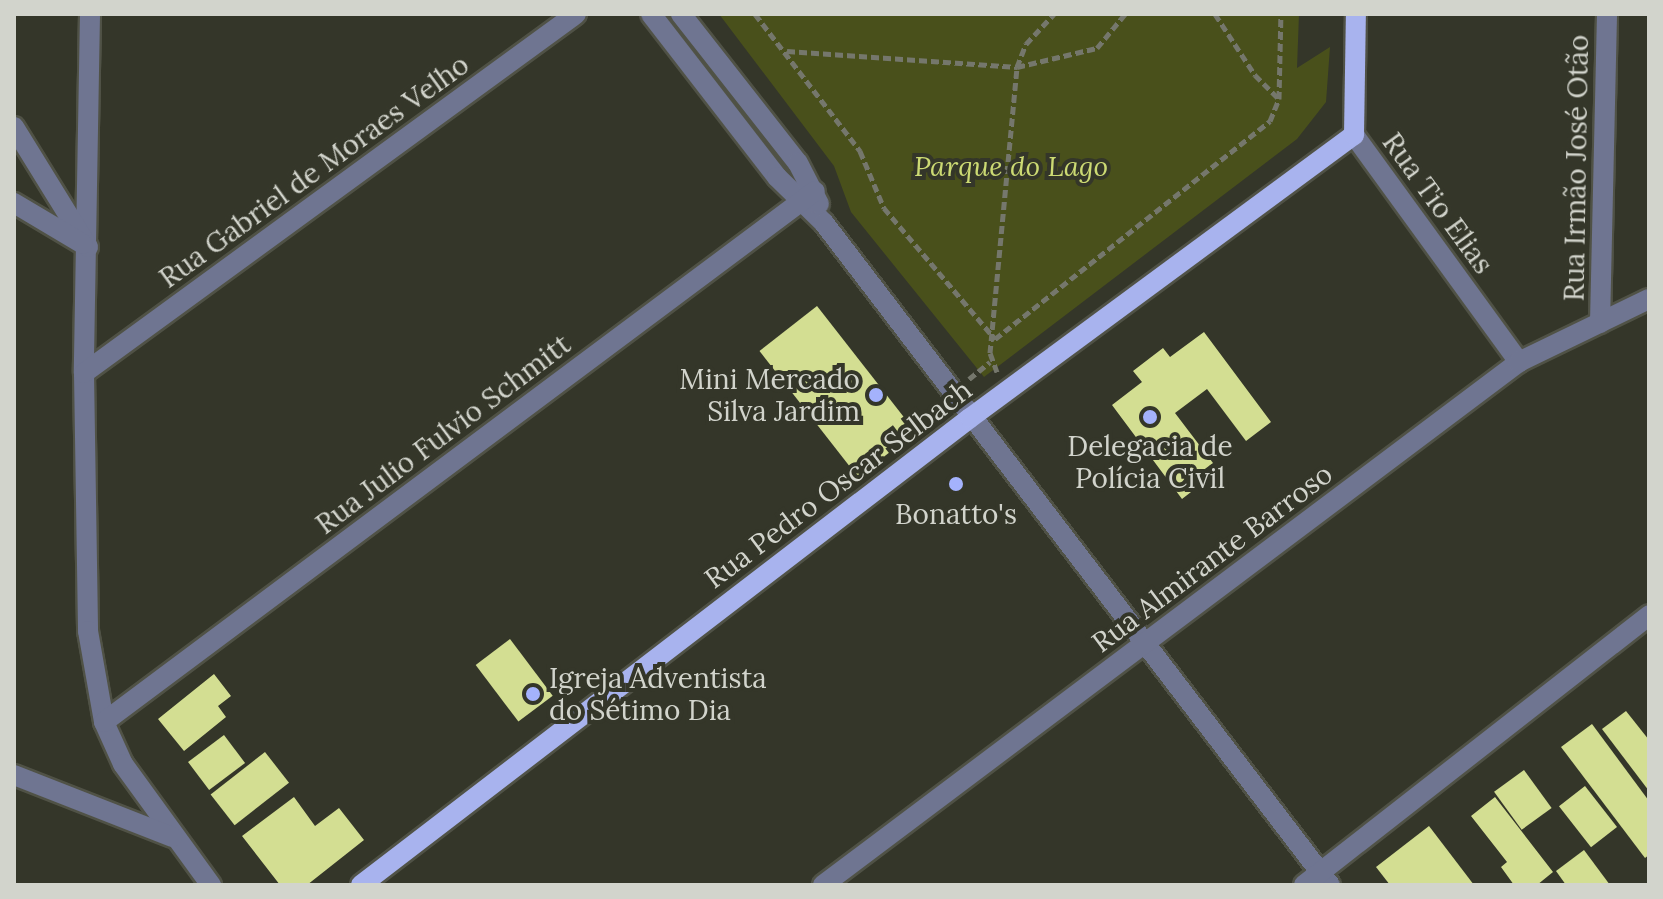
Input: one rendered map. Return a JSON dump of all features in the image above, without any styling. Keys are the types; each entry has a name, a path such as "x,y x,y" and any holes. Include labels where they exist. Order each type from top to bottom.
{"main road":[{"name":"Rua Tio Elias","path":"1354,135 1356,14"},
{"name":"Rua Pedro Oscar Selbach","path":"361,885 970,418 1354,135"}],"street":[{"path":"90,14 84,373 86,589 104,722 123,764 172,837 211,885"},
{"name":"Rua Gabriel de Moraes Velho","path":"84,373 576,14"},
{"path":"651,14 695,71 807,197"},
{"path":"681,14 715,57 824,223 1145,644 1318,881 1649,615"},
{"name":"Rua Irmão José Otão","path":"1600,323 1607,14"},
{"path":"695,71 715,57"},
{"path":"14,127 88,247"},
{"name":"Rua Tio Elias","path":"1354,135 1519,362"},
{"name":"Rua Julio Fulvio Schmitt","path":"104,722 807,197"},
{"path":"14,203 88,247"},
{"name":"Rua Almirante Barroso","path":"823,885 1519,362 1649,299"},
{"path":"14,775 172,837"}],"path":[{"path":"755,14 860,151 884,208 995,339"},
{"path":"1009,389 990,362 995,339 1017,67 1026,44 1054,14"},
{"path":"786,51 1017,67 1097,48 1125,14"},
{"path":"1215,14 1255,75 1279,99"},
{"path":"995,339 1009,332 1270,121 1279,99 1281,14"}],"green space":[{"name":"Parque do Lago","path":"719,14 1299,14 1297,68 1330,47 1326,102 1297,139 984,377 851,212 834,166"}],"building":[{"path":"817,306 916,432 858,477 759,351"},
{"name":"Delegacia de Polícia Civil","path":"1204,332 1271,422 1246,441 1207,389 1175,413 1213,463 1198,474 1204,482 1182,499 1112,405 1142,382 1133,371 1163,348 1170,357"},
{"path":"510,639 553,696 518,722 476,665"},
{"path":"214,674 231,696 218,706 226,717 184,751 158,719"},
{"path":"1626,711 1649,740 1649,791 1602,729"},
{"path":"1592,724 1649,801 1649,855 1645,858 1561,747"},
{"path":"224,735 245,763 209,790 188,762"},
{"path":"265,752 289,783 235,825 211,794"},
{"path":"1524,770 1552,808 1522,830 1494,792"},
{"path":"1585,786 1617,827 1591,847 1559,806"},
{"path":"294,797 315,826 339,808 364,840 307,885 280,885 242,836"},
{"path":"1495,797 1553,872 1537,885 1514,885 1501,867 1507,862 1471,816"},
{"path":"1429,826 1474,885 1390,885 1376,867"},
{"path":"1584,850 1610,885 1566,885 1556,871"}],"place":[{"name":"Mini Mercado Silva Jardim","path":"876,395"},
{"name":"Delegacia de Polícia Civil","path":"1150,417"},
{"name":"Bonatto's","path":"956,484"},
{"name":"Igreja Adventista do Sétimo Dia","path":"533,694"}]}
